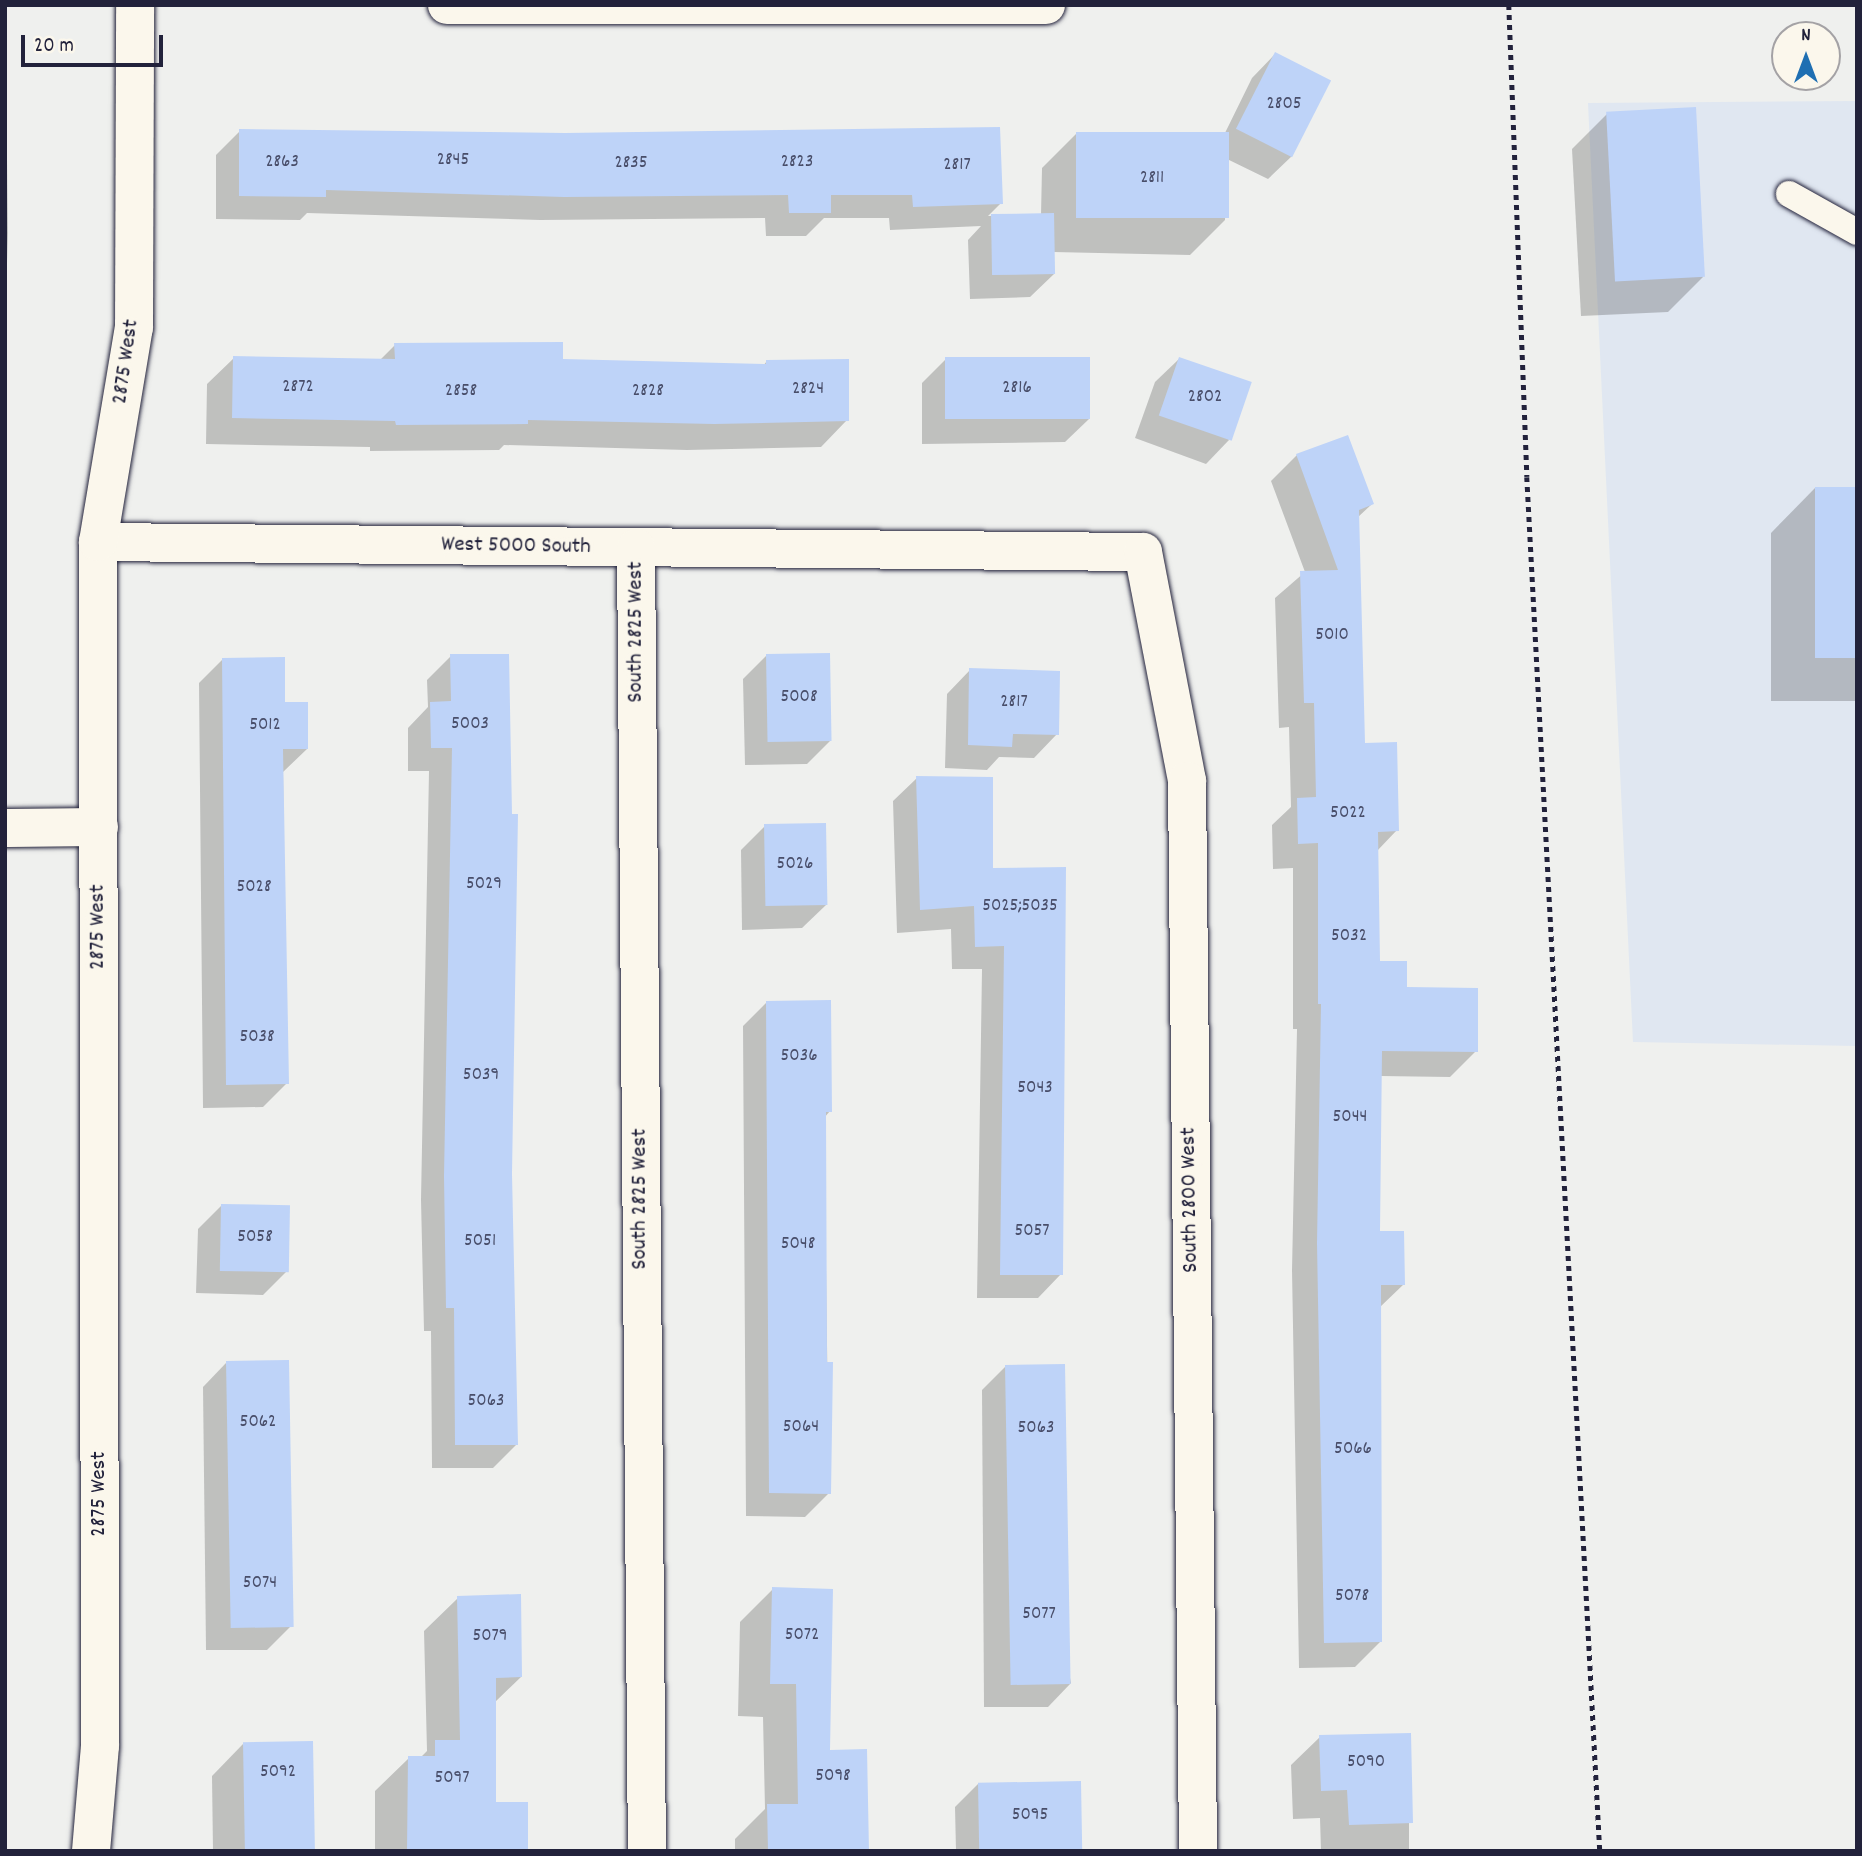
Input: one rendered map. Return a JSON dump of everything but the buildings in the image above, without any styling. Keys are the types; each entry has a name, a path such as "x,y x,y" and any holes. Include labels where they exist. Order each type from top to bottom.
{"street":[{"name":"2875 West","path":"91,1851 100,1746 98,542 134,328 135,5"},
{"path":"447,5 1046,5"},
{"name":"West 5000 South","path":"98,542 1143,552"},
{"name":"South 2825 West","path":"636,548 647,1851"},
{"name":"South 2800 West","path":"1143,552 1187,781 1199,1851"},
{"path":"5,828 99,827"}],"lane":[{"path":"1789,194 1857,232"}],"path":[{"path":"1509,5 1527,477 1600,1851"}],"shaded area":[{"path":"1857,101 1857,1046 1633,1042 1588,103"}]}
